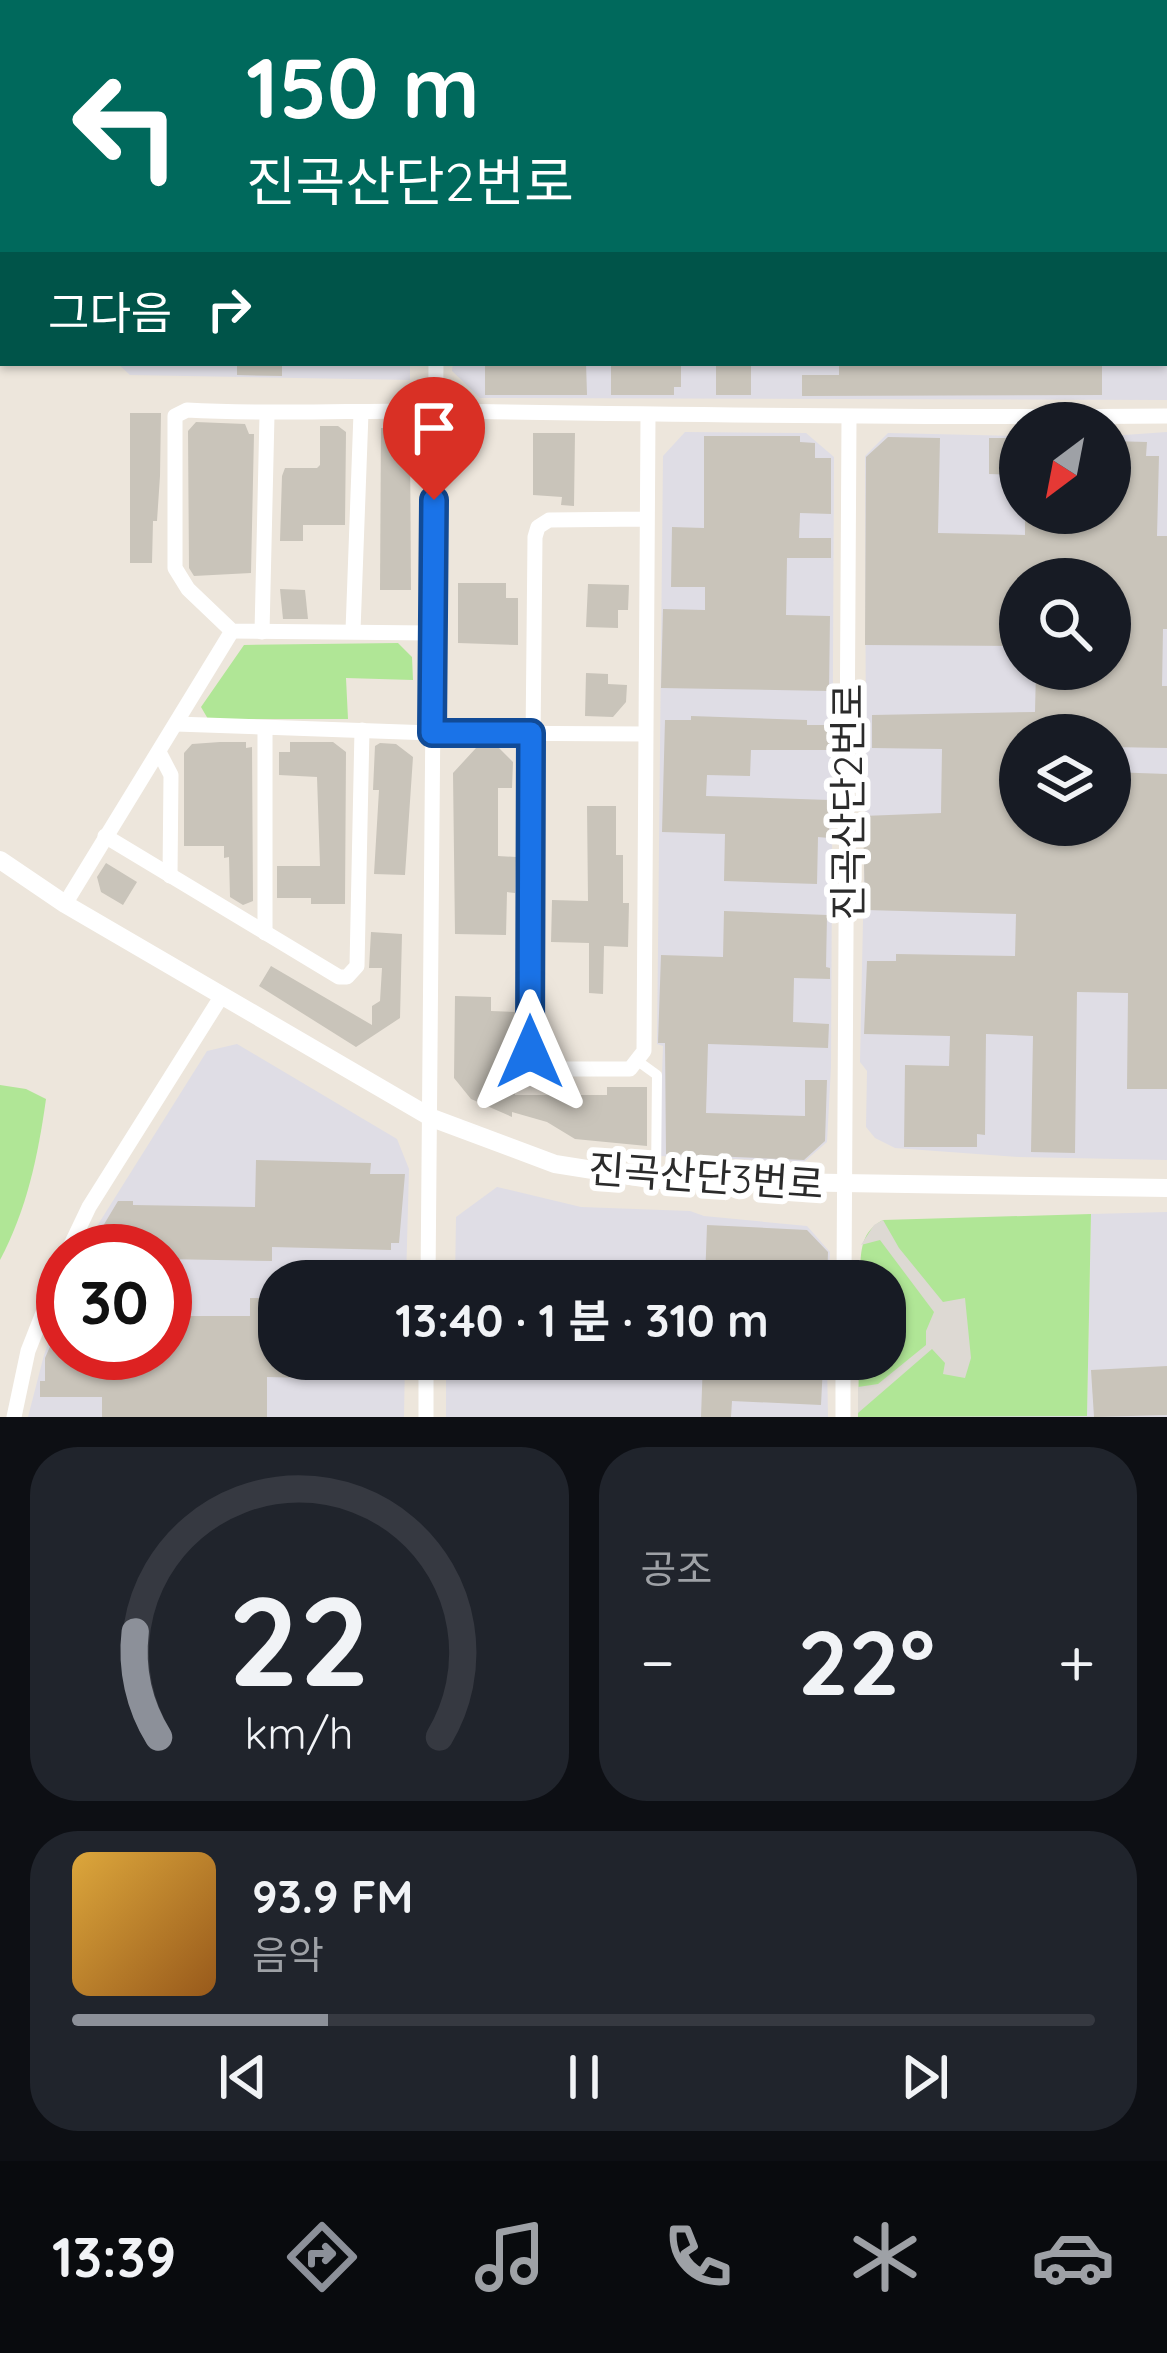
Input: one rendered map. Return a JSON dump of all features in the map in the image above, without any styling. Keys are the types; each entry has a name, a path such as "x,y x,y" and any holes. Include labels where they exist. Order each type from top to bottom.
{"street":[{"path":"429,1260 430,633 436,366"},
{"path":"430,633 232,631 188,590 175,568 175,416 187,410 267,415 436,411 849,419 1167,416"},
{"path":"353,631 361,413"},
{"path":"262,632 267,415"},
{"path":"646,519 549,520 538,527 531,733 530,1052 549,1069 630,1069 644,1051 648,416"},
{"name":"진곡산단2번로","path":"845,1186 849,419"},
{"path":"65,904 232,631"},
{"path":"176,724 645,734"},
{"path":"265,729 266,933"},
{"path":"105,836 339,977 353,974 357,966 362,730"},
{"path":"159,752 171,775 170,876"},
{"name":"진곡산단3번로","path":"0,860 65,904 432,1118 555,1164 656,1180 1167,1188"},
{"path":"81,1224 221,997"},
{"path":"639,1062 657,1075 656,1180"},
{"name":"진곡산단3번로","path":"844,1260 845,1186"},
{"path":"14,1417 36,1331"},
{"path":"425,1417 426,1380"},
{"path":"843,1380 843,1417"}],"shaded area":[{"path":"120,366 410,366 410,380 130,375"},
{"path":"453,366 1167,366 1167,400 480,398 452,371"},
{"path":"685,432 806,433 834,457 831,1067 827,1142 804,1162 659,1156 663,456"},
{"path":"1167,432 1167,1160 895,1148 875,1138 866,1127 867,1071 860,1062 866,780 865,456 888,433 999,436 999,534 1131,534 1131,435"},
{"path":"237,1044 397,1139 409,1169 407,1260 258,1260 258,1380 405,1380 404,1417 28,1417 38,1380 192,1380 192,1224 98,1224 207,1051"},
{"path":"497,1187 581,1207 690,1211 807,1226 830,1252 829,1260 455,1260 456,1217"},
{"path":"1167,1212 1167,1417 920,1417 1087,1415 1091,1214"},
{"path":"883,1220 899,1248 943,1302 965,1298 971,1358 965,1378 943,1374 945,1363 932,1349 906,1371 906,1361 926,1345 934,1312 906,1275 906,1260 895,1260 880,1240 861,1245"},
{"path":"446,1380 827,1380 828,1417 446,1417"},
{"path":"896,1380 858,1413 858,1387"}],"green space":[{"path":"398,643 412,657 413,680 346,678 348,719 208,719 201,707 244,645"},
{"path":"0,1085 26,1089 46,1099 30,1182 0,1260"},
{"path":"1091,1214 1087,1416 858,1417 859,1380 906,1380 906,1260 861,1260 869,1232 883,1220"}],"building":[{"path":"237,366 282,366 282,376 237,375"},
{"path":"485,366 586,366 587,395 485,395"},
{"path":"611,366 681,366 681,387 674,387 674,395 611,395"},
{"path":"716,366 751,366 751,395 716,395"},
{"path":"839,366 1102,366 1102,395 802,396 802,375 839,375"},
{"path":"130,413 161,413 152,563 130,563"},
{"path":"196,422 245,424 249,434 254,434 251,573 194,576 189,568 188,431"},
{"path":"320,426 338,426 346,432 345,525 303,525 303,541 280,541 282,476 285,468 320,465"},
{"path":"381,428 395,428 410,443 411,590 380,590"},
{"path":"533,433 575,433 574,506 561,505 562,497 533,495"},
{"path":"704,436 800,436 800,442 815,443 815,458 831,458 831,514 800,513 799,538 831,538 831,558 787,558 786,615 830,616 829,691 661,688 663,609 705,610 705,587 671,587 672,527 704,528"},
{"path":"888,437 940,438 938,533 1025,535 1131,534 1131,442 1147,442 1146,456 1159,456 1157,536 1167,536 1162,686 1167,686 1167,748 1131,747 1131,714 999,714 999,846 1131,846 1131,773 1167,774 1167,1089 1127,1089 1128,993 1077,992 1075,1153 1031,1152 1033,1036 986,1034 985,1135 977,1134 977,1147 904,1147 905,1065 949,1066 950,1036 864,1034 867,961 896,961 896,954 1015,956 1016,914 865,910 863,816 941,813 942,749 872,748 872,715 1035,712 1036,690 1131,690 1131,558 999,558 999,646 865,645 866,457"},
{"path":"989,438 999,438 999,474 989,474"},
{"path":"458,583 506,583 506,598 518,598 518,645 458,643"},
{"path":"588,584 629,585 628,610 618,610 618,628 586,627"},
{"path":"280,589 305,590 308,619 283,619"},
{"path":"586,673 608,674 608,684 627,685 626,702 613,717 585,716"},
{"path":"691,716 830,725 830,750 751,750 750,776 707,775 706,796 830,800 829,838 818,837 817,884 724,881 725,834 662,832 665,720 691,720"},
{"path":"246,742 246,748 252,747 253,901 243,905 230,897 229,857 224,858 224,846 184,846 184,753 192,744"},
{"path":"290,742 333,742 346,752 345,904 277,898 277,866 320,866 317,777 279,775 279,752 290,752"},
{"path":"396,744 413,757 405,875 374,874 379,790 373,790 375,746"},
{"path":"476,748 499,748 513,762 512,788 498,788 498,856 516,857 515,893 507,892 506,935 455,934 453,773"},
{"path":"587,806 616,806 616,855 623,855 623,903 629,903 628,947 604,946 603,994 589,993 589,943 551,942 552,900 588,901"},
{"path":"106,863 137,882 123,905 101,892 97,877"},
{"path":"724,911 827,915 830,979 794,978 793,1022 829,1024 828,1048 708,1044 706,1113 805,1116 805,1080 827,1080 825,1141 804,1160 666,1154 665,1043 658,1043 661,955 723,957"},
{"path":"371,932 402,934 400,1018 356,1047 259,986 271,966 372,1025 372,1006 380,1001 382,968 369,968"},
{"path":"455,996 491,997 491,1011 517,1012 516,1052 512,1052 515,1095 607,1095 607,1087 647,1087 647,1146 575,1139 547,1122 512,1112 512,1117 471,1099 454,1078"},
{"path":"256,1160 371,1163 370,1174 405,1174 399,1243 391,1243 391,1250 272,1247 272,1260 192,1260 192,1224 104,1224 118,1201 255,1207"},
{"path":"707,1225 807,1230 828,1252 828,1260 706,1260"},
{"path":"250,1298 258,1298 258,1380 267,1380 267,1417 102,1417 102,1397 40,1397 40,1381 45,1380 192,1380 192,1316 250,1316"},
{"path":"1167,1366 1167,1415 1094,1417 1091,1370"},
{"path":"702,1380 822,1380 821,1405 732,1401 731,1417 701,1417"}],"route":[{"path":"434,500 432,733 531,733 530,1052"}]}
